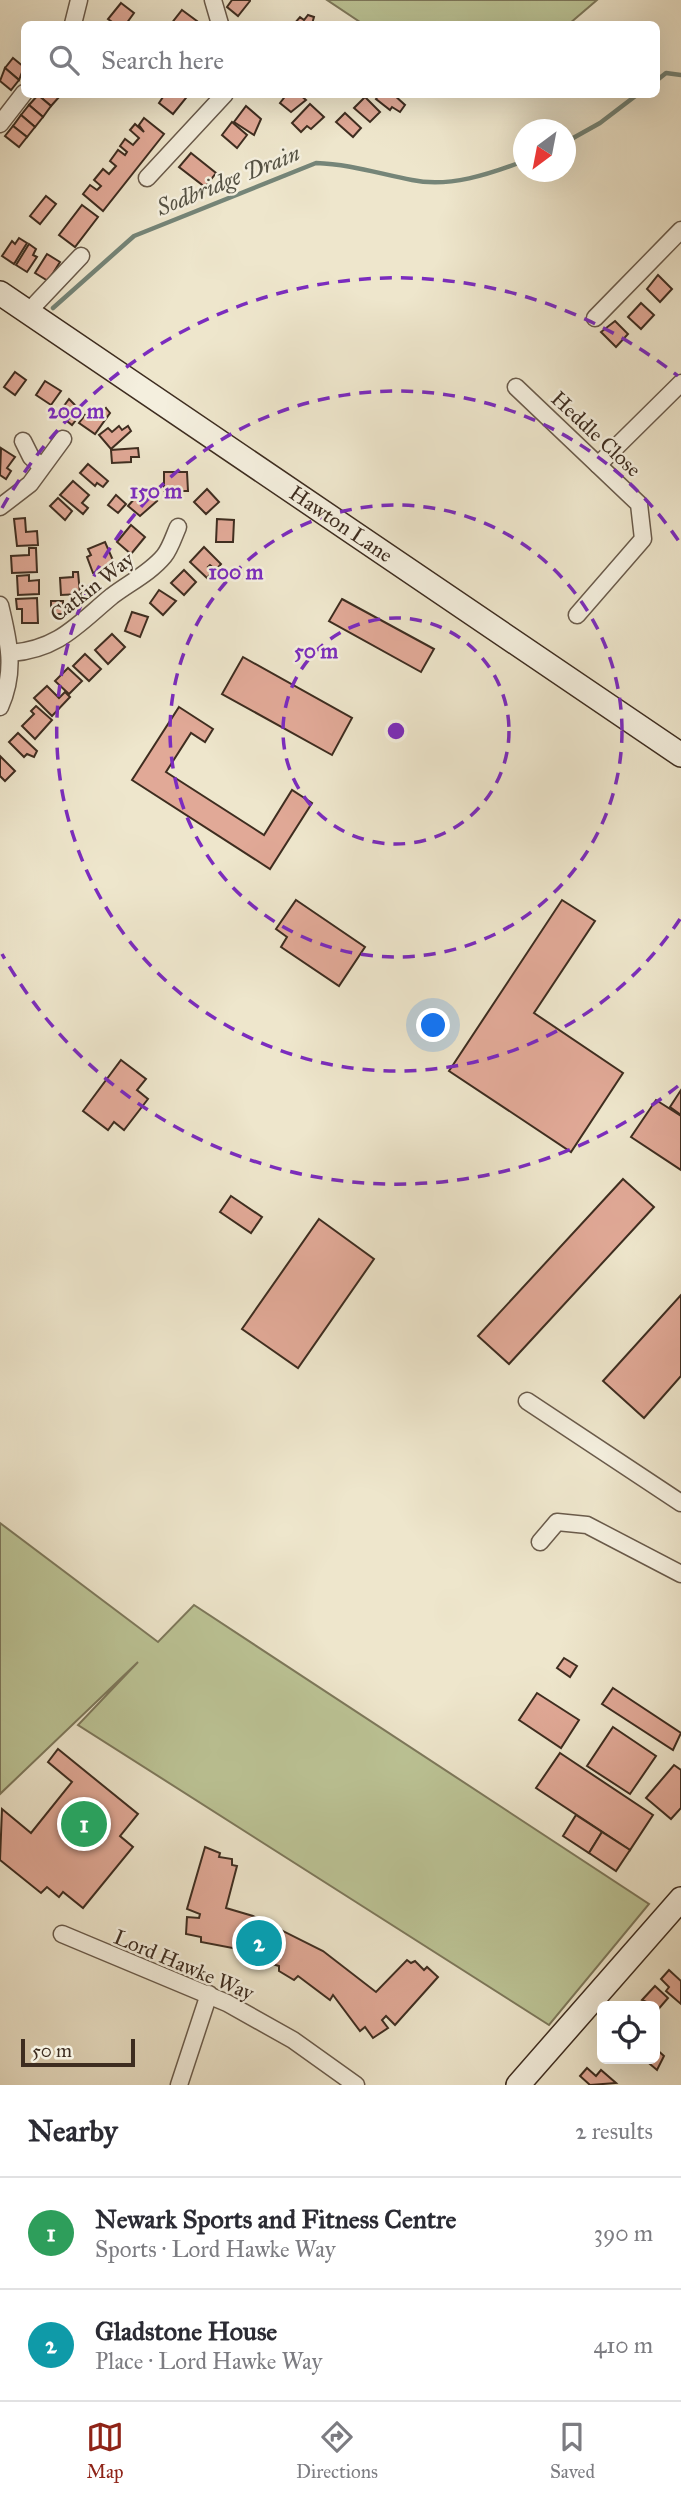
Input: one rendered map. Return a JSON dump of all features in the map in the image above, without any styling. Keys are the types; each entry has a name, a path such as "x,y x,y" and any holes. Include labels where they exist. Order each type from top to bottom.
{"street":[{"path":"75,21 79,0"},
{"path":"213,0 219,21"},
{"path":"0,124 21,97"},
{"path":"147,178 221,98"},
{"path":"595,318 681,229"},
{"path":"27,312 81,256"},
{"name":"Hawton Lane","path":"0,293 681,755"},
{"path":"598,465 681,383"},
{"name":"Heddle Close","path":"516,387 639,504 643,539 577,615"},
{"path":"0,507 20,494 63,439"},
{"path":"23,441 41,467"},
{"name":"Catkin Way","path":"11,653 56,642 85,623 112,596 164,556 178,527"},
{"path":"0,605 11,653 11,676 0,707"},
{"path":"527,1401 681,1503"},
{"path":"540,1542 557,1522 587,1525 681,1574"},
{"path":"518,2085 681,1899"},
{"name":"Lord Hawke Way","path":"62,1934 78,1943 209,1994 293,2040 356,2085"},
{"path":"179,2085 209,1994"}],"green space":[{"path":"327,0 597,0 572,21 358,21"},
{"path":"0,1523 158,1642 194,1605 649,1904 549,2025 78,1725 138,1662 0,1794"}],"building":[{"path":"232,0 250,1 238,16 227,7"},
{"path":"121,3 134,13 128,21 108,19"},
{"path":"182,10 197,21 173,21"},
{"path":"308,15 314,17 313,21 297,21 300,17 304,20"},
{"path":"13,58 21,65 19,80 5,68"},
{"path":"5,68 19,80 11,90 0,81"},
{"path":"35,98 42,98 51,106 43,117 29,105"},
{"path":"42,98 58,98 51,106"},
{"path":"162,98 186,98 173,114 159,103"},
{"path":"284,98 306,100 291,112 280,103"},
{"path":"366,98 380,112 370,122 354,108"},
{"path":"397,98 405,105 400,112 392,107 390,110 376,99"},
{"path":"310,104 324,117 311,129 307,126 301,132 292,123"},
{"path":"29,105 43,117 35,127 21,115"},
{"path":"246,106 261,119 254,135 234,122"},
{"path":"345,113 361,128 353,137 336,122"},
{"path":"21,115 35,127 27,137 13,126"},
{"path":"144,118 164,134 103,211 83,194 90,185 97,190 101,186 94,180 103,169 109,174 116,166 110,161 118,150 125,155 127,152 120,146 125,139 133,145 139,138 130,130 135,124 144,132 139,125"},
{"path":"232,122 247,135 237,148 222,135"},
{"path":"13,126 27,137 19,147 5,136"},
{"path":"191,153 216,173 205,187 179,167"},
{"path":"46,196 56,204 40,224 30,216"},
{"path":"82,205 98,217 75,247 59,235"},
{"path":"19,238 27,243 14,264 2,256 12,241 15,244"},
{"path":"29,244 36,249 33,255 37,257 27,272 16,265"},
{"path":"47,254 60,262 48,281 35,273"},
{"path":"658,275 672,289 660,302 647,289"},
{"path":"641,303 654,315 641,329 628,317"},
{"path":"615,321 628,334 616,347 601,332"},
{"path":"15,372 26,380 15,395 4,387"},
{"path":"45,381 61,391 51,405 36,395"},
{"path":"69,399 82,412 72,425 58,414"},
{"path":"106,408 110,413 95,434 79,423 85,415 90,419 95,411 99,414"},
{"path":"119,426 122,430 128,426 131,431 111,449 99,435 108,428 112,432"},
{"path":"1,448 15,457 7,468 11,471 6,479 0,475"},
{"path":"138,448 139,457 131,457 131,462 112,463 111,450"},
{"path":"88,464 108,481 103,487 97,483 95,486 80,473"},
{"path":"164,472 187,472 188,491 164,491"},
{"path":"73,481 89,495 82,503 88,508 83,514 60,495"},
{"path":"143,489 157,501 140,516 128,506"},
{"path":"207,489 219,502 206,514 194,502"},
{"path":"116,495 126,504 118,513 108,505"},
{"path":"58,498 72,511 65,520 50,506"},
{"path":"25,518 26,532 37,531 38,545 17,546 14,519"},
{"path":"217,519 234,520 233,542 216,542"},
{"path":"131,525 145,537 131,554 117,542"},
{"path":"105,542 115,565 93,573 87,557 91,555 88,549"},
{"path":"204,547 221,564 216,570 210,565 208,567 213,571 207,578 190,562"},
{"path":"29,548 36,548 37,572 12,573 11,556 29,555"},
{"path":"184,570 196,582 184,595 171,583"},
{"path":"73,572 78,572 80,594 61,595 60,578 73,577"},
{"path":"29,575 29,581 39,580 39,594 18,595 17,576"},
{"path":"159,590 176,601 163,615 150,603"},
{"path":"37,598 38,623 22,623 22,609 17,609 16,599"},
{"path":"342,599 434,649 421,672 329,621"},
{"path":"51,601 63,601 63,614 51,614"},
{"path":"132,612 148,617 140,637 125,631"},
{"path":"112,634 125,647 108,664 95,650"},
{"path":"85,654 101,669 89,681 73,666"},
{"path":"243,657 352,718 332,755 222,694"},
{"path":"68,668 82,681 69,694 55,681"},
{"path":"47,686 59,698 65,692 70,697 52,716 34,698"},
{"path":"36,706 52,720 35,739 22,726 34,714 31,711"},
{"path":"179,707 213,729 205,742 191,733 166,772 264,835 292,790 312,803 270,869 132,780"},
{"path":"18,733 37,751 34,757 27,754 24,757 9,742"},
{"path":"0,756 15,771 5,781 0,776"},
{"path":"296,900 365,947 339,986 281,947 287,937 276,929"},
{"path":"562,900 595,921 534,1013 623,1073 571,1152 449,1071"},
{"path":"121,1060 146,1079 137,1090 148,1099 124,1130 114,1122 108,1130 83,1111"},
{"path":"681,1090 681,1115 670,1107"},
{"path":"656,1100 681,1116 681,1170 631,1137"},
{"path":"623,1179 654,1207 509,1364 478,1336"},
{"path":"231,1196 262,1217 251,1233 220,1212"},
{"path":"319,1219 374,1259 298,1368 242,1329"},
{"path":"681,1295 681,1376 644,1418 603,1381"},
{"path":"564,1658 577,1666 570,1677 557,1668"},
{"path":"613,1688 681,1733 673,1750 602,1704"},
{"path":"537,1693 579,1720 561,1748 519,1720"},
{"path":"613,1727 656,1756 630,1794 587,1766"},
{"path":"58,1749 138,1814 120,1836 133,1847 83,1908 63,1892 59,1897 47,1887 41,1893 0,1860 2,1809 31,1833 72,1782 48,1762"},
{"path":"560,1753 653,1815 630,1850 536,1788"},
{"path":"674,1765 681,1770 681,1808 671,1819 646,1798"},
{"path":"576,1815 602,1832 589,1853 563,1836"},
{"path":"602,1832 630,1850 616,1871 589,1853"},
{"path":"205,1847 220,1853 219,1857 232,1859 232,1865 237,1866 226,1908 253,1916 323,1951 376,1992 407,1960 411,1963 415,1961 424,1970 427,1967 438,1977 395,2025 386,2016 382,2020 388,2028 373,2038 365,2027 360,2031 333,1995 330,2000 298,1976 294,1980 279,1971 279,1966 262,1961 243,1950 201,1942 201,1937 186,1934 187,1917 199,1918 200,1914 187,1909"},
{"path":"669,1970 681,1981 681,2004 666,1991 669,1987 661,1979"},
{"path":"655,1986 668,1998 660,2007 660,2001 642,2000"},
{"path":"587,2068 596,2076 601,2070 616,2083 590,2085 580,2076"}],"waterway":[{"name":"Sodbridge Drain","path":"660,78 666,73 681,75"},
{"name":"Sodbridge Drain","path":"576,136 600,123 633,98"},
{"name":"Sodbridge Drain","path":"53,308 134,236 316,163 353,167 426,182 455,181 513,165"}],"place":[{"name":"Newark Sports and Fitness Centre","path":"84,1824"},
{"name":"Gladstone House","path":"259,1943"}]}
